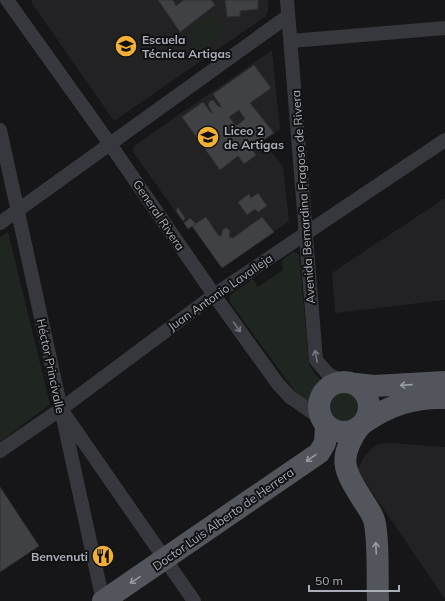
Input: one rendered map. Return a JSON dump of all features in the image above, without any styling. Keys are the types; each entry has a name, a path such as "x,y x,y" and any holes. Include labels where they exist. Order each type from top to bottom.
{"main road":[{"path":"445,382 374,386 349,383 330,385 322,394 318,407 324,422 339,432 346,432 362,425 381,412 398,404 410,400 445,398"},
{"path":"349,383 366,394 370,409 362,425 350,440 344,461 352,482 375,523 378,601"},
{"name":"Doctor Luis Alberto de Herrera","path":"103,601 319,453 325,443 324,422"}],"street":[{"name":"General Rivera","path":"7,0 278,384 290,398 324,422"},
{"name":"Avenida Bernardina Fragoso de Rivera","path":"287,0 304,233 316,360 328,374 349,383"},
{"path":"0,224 288,16"},
{"path":"291,41 445,28"},
{"name":"Héctor Princivalle","path":"0,130 103,601"},
{"name":"Juan Antonio Lavalleja","path":"0,451 61,409 214,295 304,233 445,140"},
{"path":"61,409 194,601"}],"shaded area":[{"name":"Escuela Técnica Artigas","path":"32,0 268,0 268,10 266,16 114,121 31,2"},
{"path":"213,13 227,32 200,51 187,32"},
{"name":"Liceo 2 de Artigas","path":"272,50 280,129 263,141 283,167 289,221 222,268 193,226 188,229 133,152 134,146"},
{"path":"445,198 445,300 335,313 332,273"},
{"path":"8,232 50,404 0,442 0,237"},
{"path":"293,252 299,254 309,364 314,373 322,381 316,387 310,403 297,394 229,301 230,295 253,279 258,287 283,270 282,260"},
{"path":"343,391 349,392 356,398 359,407 358,413 352,420 343,423 337,422 330,416 327,407 328,401 334,394"},
{"path":"391,443 445,447 445,599 357,470 364,457 371,449 379,444"}],"building":[{"path":"158,0 173,0 176,6 184,0 211,0 215,5 180,32"},
{"path":"225,0 258,0 258,9 240,11 240,16 227,17"},
{"path":"254,65 271,88 250,103 274,133 251,148 256,155 244,164 238,156 220,170 182,117 203,102 211,113 212,112 208,105 210,101 213,100 219,107 221,106 213,94","holes":["239,110 245,119 236,126 229,117"]},
{"path":"258,193 267,206 258,212 255,209 247,215 238,202 249,194 251,198"},
{"path":"178,207 185,218 183,221 176,211"},
{"path":"206,217 218,235 221,236 223,229 227,228 230,231 229,237 233,238 262,217 274,232 222,268 192,226"},
{"path":"190,218 196,224 188,229 184,223"},
{"path":"0,487 39,546 0,572"}],"place":[{"name":"Escuela Técnica Artigas","path":"126,46"},
{"name":"Liceo 2 de Artigas","path":"208,137"},
{"name":"Benvenuti","path":"103,556"}]}
